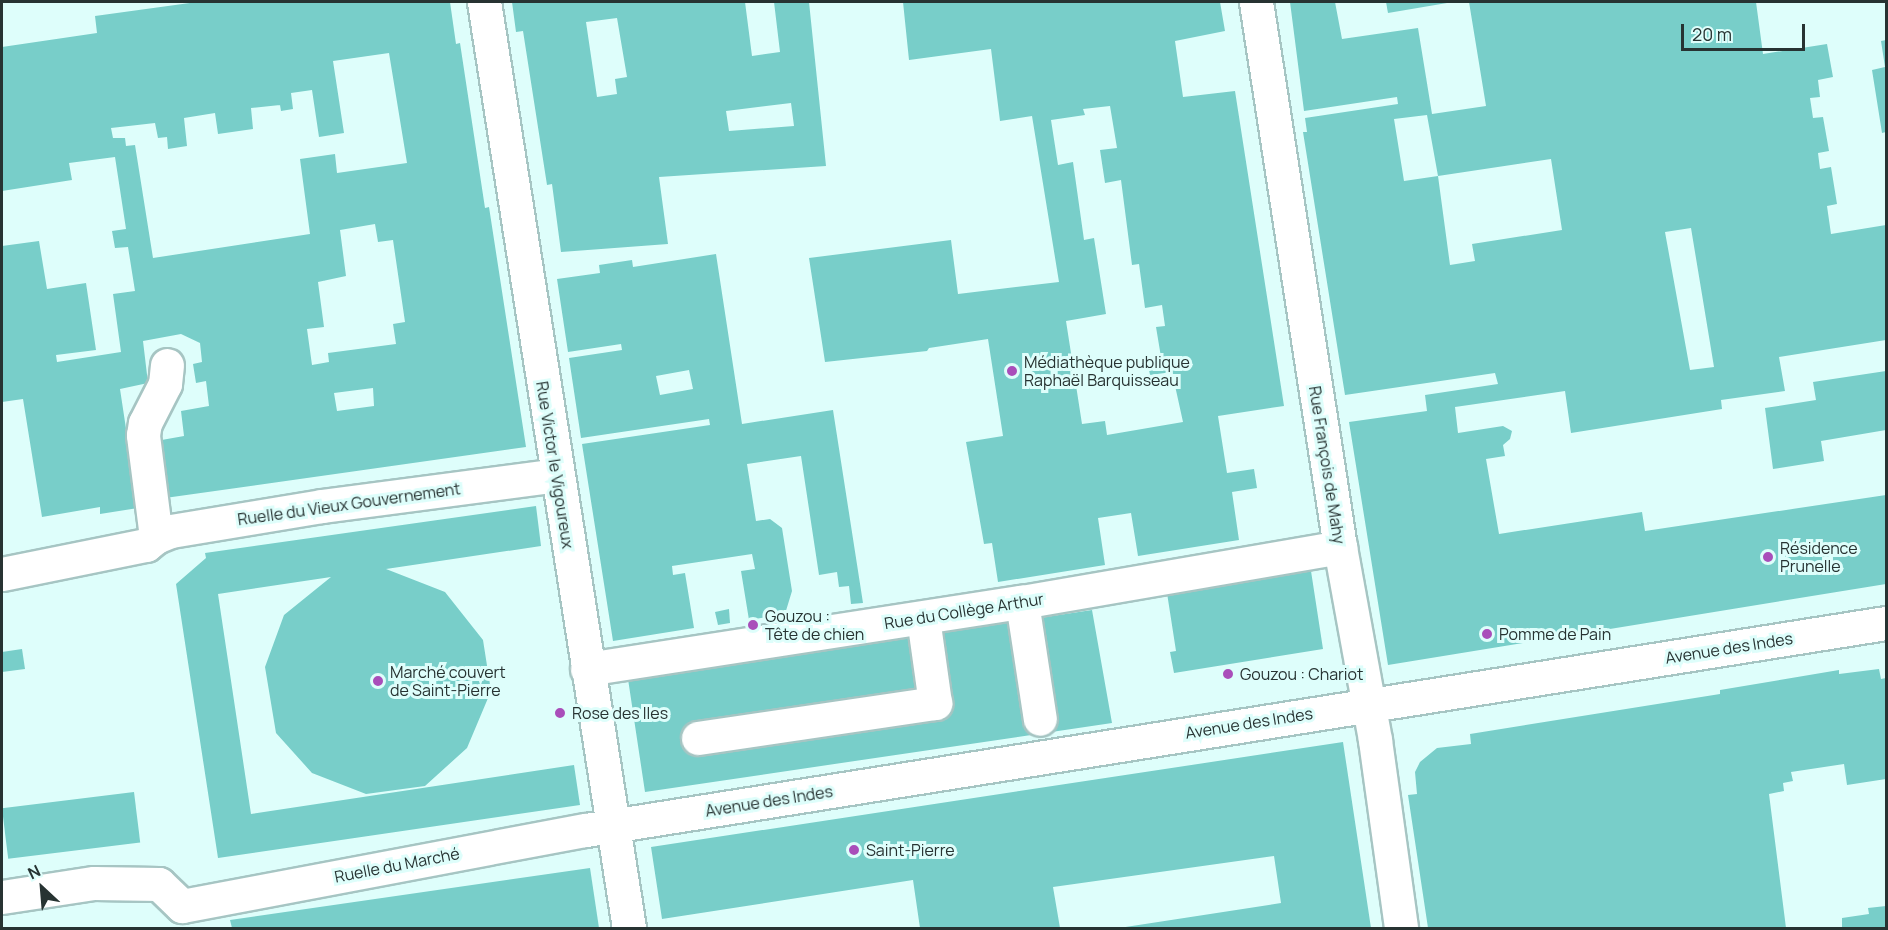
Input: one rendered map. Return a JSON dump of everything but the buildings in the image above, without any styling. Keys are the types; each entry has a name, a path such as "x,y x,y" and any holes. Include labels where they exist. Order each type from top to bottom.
{"street":[{"name":"Rue Victor le Vigoureux","path":"484,2 556,475 629,928"},
{"name":"Rue François de Mahy","path":"1256,2 1340,547 1368,704 1401,928"},
{"path":"151,541 142,435 145,423 165,384 168,365"},
{"name":"Ruelle du Vieux Gouvernement","path":"2,574 151,541 171,531 322,506 556,475"},
{"name":"Rue du Collège Arthur","path":"587,669 1022,602 1340,547"},
{"path":"1022,602 1040,719"},
{"path":"698,738 935,703 923,618"},
{"name":"Avenue des Indes","path":"612,826 1887,623"},
{"name":"Ruelle du Marché","path":"184,917 612,826"},
{"path":"2,897 94,883 159,884 184,917"}],"place":[{"name":"Médiathèque publique Raphaël Barquisseau","path":"1012,371"},
{"name":"Résidence Prunelle","path":"1768,557"},
{"name":"Gouzou : Tête de chien","path":"753,625"},
{"name":"Pomme de Pain","path":"1487,634"},
{"name":"Gouzou : Chariot","path":"1228,674"},
{"name":"Marché couvert de Saint-Pierre","path":"378,681"},
{"name":"Rose des Iles","path":"560,713"},
{"name":"Saint-Pierre","path":"854,850"}]}
